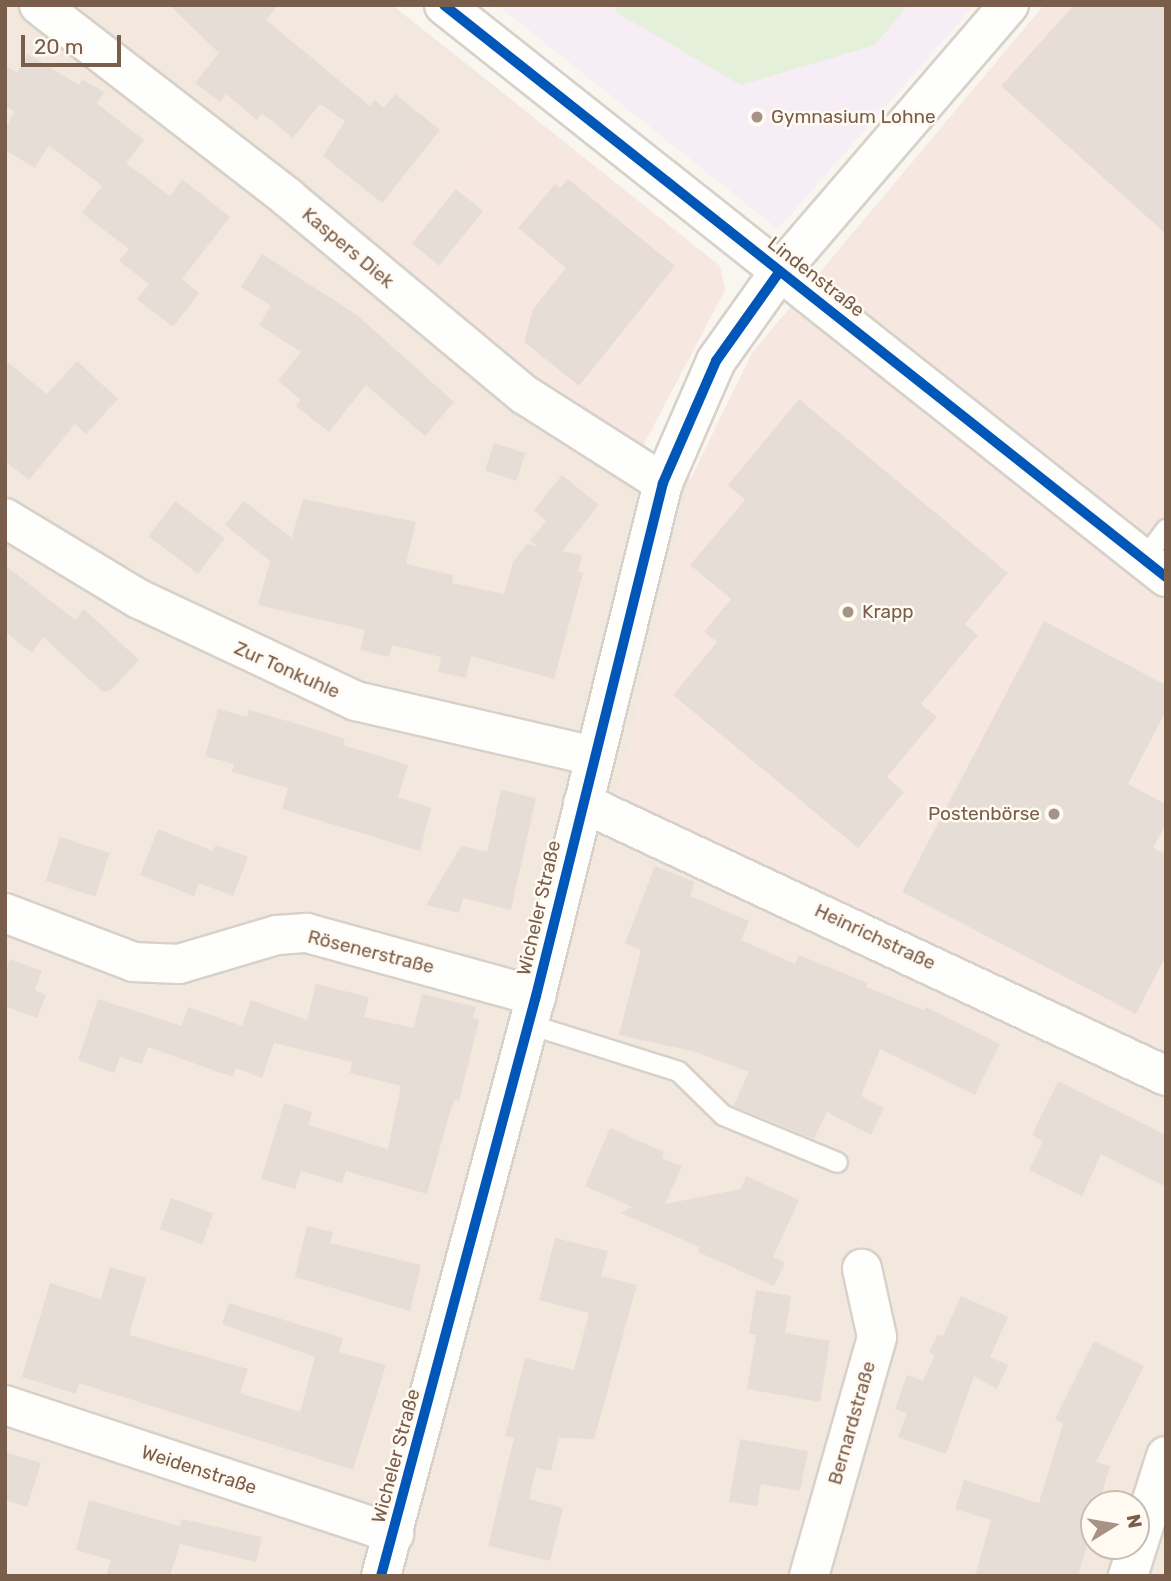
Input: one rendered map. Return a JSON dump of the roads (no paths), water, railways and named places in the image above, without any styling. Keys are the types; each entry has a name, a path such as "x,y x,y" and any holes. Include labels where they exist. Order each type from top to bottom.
{"street":[{"name":"Kaspers Diek","path":"39,5 286,197 525,395 663,483"},
{"name":"Lindenstraße","path":"444,5 1154,568"},
{"name":"Wicheler Straße","path":"381,1576 533,1010 663,483 716,361 780,271 1009,5"},
{"name":"Zur Tonkuhle","path":"5,518 139,599 356,701 594,756"},
{"name":"Heinrichstraße","path":"583,803 1166,1076"},
{"name":"Rösenerstraße","path":"5,913 133,962 179,964 277,935 307,933 533,1010"},
{"name":"Bernardstraße","path":"809,1576 877,1337 862,1269"},
{"name":"Weidenstraße","path":"5,1405 394,1534"},
{"path":"1128,1576 1166,1456"}],"lane":[{"path":"1154,568 1166,529"},
{"path":"533,1010 678,1071 723,1115 837,1162"}],"place":[{"name":"Gymnasium Lohne","path":"757,117"},
{"name":"Krapp","path":"848,612"},
{"name":"Postenbörse","path":"1054,814"}]}
